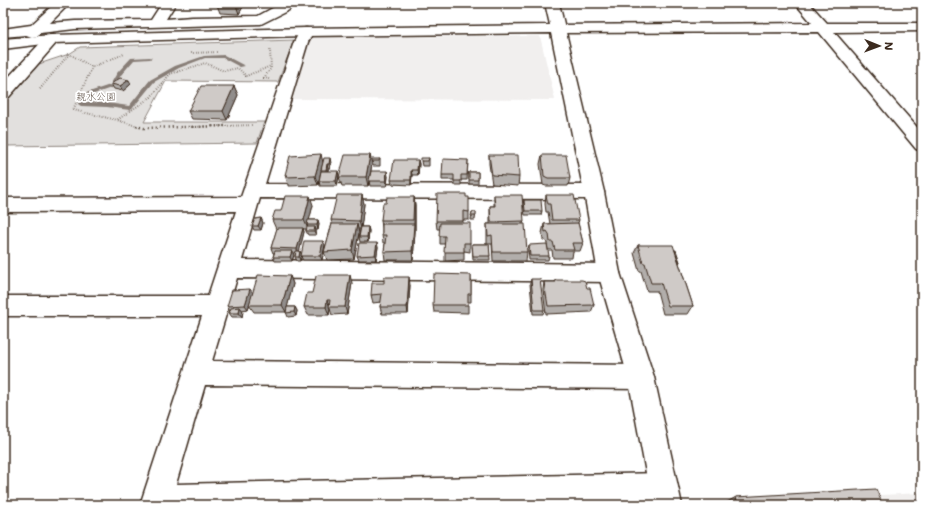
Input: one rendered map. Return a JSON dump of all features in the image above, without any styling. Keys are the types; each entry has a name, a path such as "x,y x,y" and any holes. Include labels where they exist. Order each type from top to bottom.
{"street":[{"path":"23,42 62,3"},
{"path":"155,24 169,3"},
{"path":"3,33 75,25 260,20 284,7 285,3"},
{"path":"306,32 301,42 273,124 155,502 665,496 641,377 609,273 594,192 552,3"},
{"path":"802,3 922,145"},
{"path":"3,44 52,39 306,32 922,27"},
{"path":"3,93 52,39"},
{"path":"3,205 251,198 594,192"},
{"path":"228,269 609,273"},
{"path":"3,306 217,306"},
{"path":"196,373 641,377"}],"path":[{"path":"40,89 69,54"},
{"path":"117,120 151,97 170,74 205,63 224,72 238,68 246,76 271,66"},
{"path":"92,67 73,110 144,128 273,124"}],"shaded area":[{"path":"540,36 555,100 290,99 310,37"},
{"path":"922,493 922,505 694,504"}],"green space":[{"name":"親水公園","path":"294,40 278,82 166,81 144,122 264,122 257,143 3,146 3,104 39,64 69,54 80,47"}],"building":[{"path":"218,3 237,3 236,5 217,5"},
{"path":"120,78 129,80 120,86 111,84"},
{"path":"201,86 234,86 223,111 188,111"},
{"path":"321,154 315,176 286,177 287,175 285,175 290,156"},
{"path":"345,155 370,155 366,177 339,177"},
{"path":"489,155 518,155 519,177 492,175"},
{"path":"542,155 566,155 570,178 548,178 544,176"},
{"path":"324,158 330,158 329,164 327,164 326,170 321,170"},
{"path":"421,158 429,158 428,161 421,161"},
{"path":"372,159 380,159 379,161 372,161"},
{"path":"443,159 468,160 467,175 461,175 461,181 454,181 454,175 442,175"},
{"path":"394,160 418,160 417,170 411,170 411,180 391,180"},
{"path":"321,171 338,171 336,181 319,181"},
{"path":"371,171 387,171 386,181 369,181"},
{"path":"469,172 478,172 478,180 469,180"},
{"path":"437,194 466,194 466,197 469,197 469,212 463,211 463,221 436,221"},
{"path":"337,195 362,195 359,221 331,220"},
{"path":"494,195 522,195 524,221 491,222 490,206 495,206"},
{"path":"546,195 574,195 579,220 552,220 550,204 548,204"},
{"path":"285,196 310,196 304,220 272,220 275,211 281,211"},
{"path":"387,197 414,197 413,220 381,220 383,203 386,203"},
{"path":"524,200 541,200 542,211 525,211"},
{"path":"472,212 476,212 476,216 471,216"},
{"path":"261,218 258,226 252,226 255,219"},
{"path":"308,220 318,220 317,225 307,225"},
{"path":"440,223 470,223 470,243 464,243 464,252 444,252 445,236 439,236"},
{"path":"578,223 583,243 572,243 574,250 555,250 553,242 550,242 549,234 547,231 545,232 544,224"},
{"path":"332,224 357,224 352,250 324,252"},
{"path":"382,224 414,224 412,251 384,252 386,235 382,235"},
{"path":"487,224 525,224 527,252 493,252 492,235 488,236"},
{"path":"307,227 315,227 314,231 306,231"},
{"path":"361,227 368,227 367,237 359,237"},
{"path":"277,228 303,228 297,249 271,248"},
{"path":"304,241 323,241 320,256 301,256"},
{"path":"359,243 377,243 375,255 357,256"},
{"path":"472,244 489,244 490,256 473,256"},
{"path":"547,244 549,256 530,256 529,245"},
{"path":"638,245 673,245 693,306 668,306 661,283 651,283"},
{"path":"275,251 292,251 290,257 273,257"},
{"path":"296,251 300,251 299,257 295,257"},
{"path":"434,274 471,275 471,294 468,294 468,305 433,305"},
{"path":"258,275 290,276 282,305 249,305"},
{"path":"350,275 345,307 329,307 330,300 327,300 326,307 304,307 307,293 312,293 316,276"},
{"path":"384,277 409,277 407,307 380,307 382,294 371,295 372,283 384,283"},
{"path":"531,279 540,279 544,310 534,310"},
{"path":"555,280 585,281 587,288 590,288 594,305 548,306 544,282 556,282"},
{"path":"250,289 245,305 227,306 232,290"},
{"path":"240,307 239,313 229,313 231,308"},
{"path":"287,307 295,307 294,312 286,313"},
{"path":"876,489 883,505 738,505 736,497"}],"waterway":[{"path":"150,58 133,59 119,74 112,86 82,96 81,104 130,108 152,81 177,67 204,57 224,56 242,66"}]}
